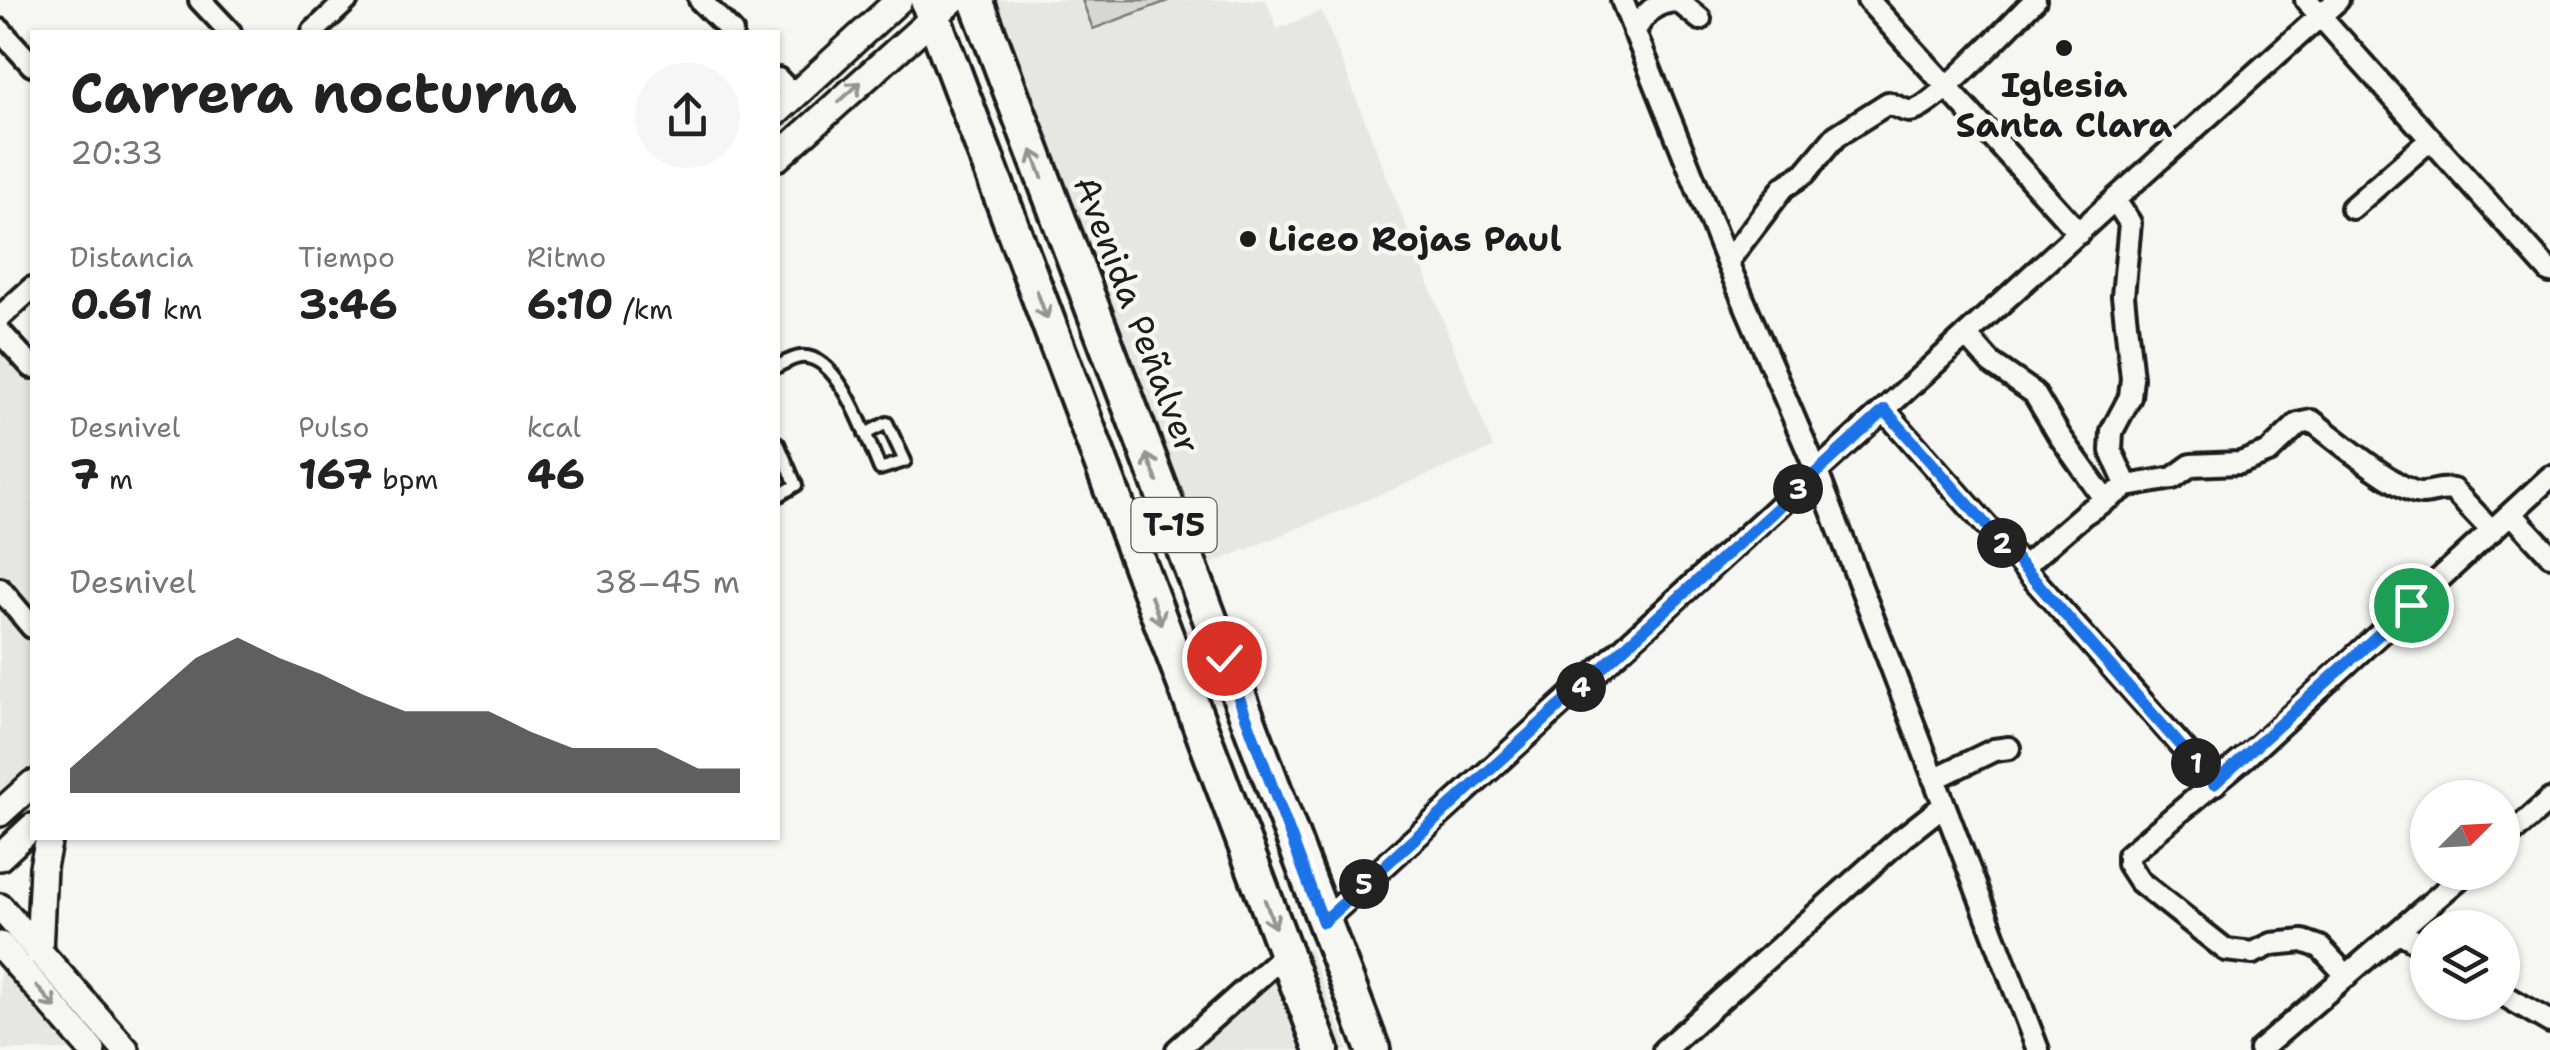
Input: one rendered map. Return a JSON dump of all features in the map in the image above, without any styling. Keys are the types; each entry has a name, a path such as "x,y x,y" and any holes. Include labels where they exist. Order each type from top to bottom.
{"main road":[{"name":"Avenida Peñalver","path":"976,0 1373,1050"},
{"name":"T-15","path":"938,6 1322,1050"}],"street":[{"path":"200,0 228,30"},
{"path":"315,30 347,0"},
{"path":"700,0 730,30"},
{"path":"783,95 900,0"},
{"path":"1622,0 1817,472 2038,1050"},
{"path":"1868,0 2080,233"},
{"path":"1727,262 1784,188 1805,173 1836,136 1888,103 1910,112 1919,109 1946,88 2034,0"},
{"path":"2306,0 2550,272"},
{"path":"1323,922 2338,0"},
{"path":"1634,32 1647,11 1662,2 1678,1 1700,20"},
{"path":"780,156 938,6"},
{"path":"0,30 30,63"},
{"path":"2352,208 2431,139"},
{"path":"2115,200 2130,223 2123,296 2132,378 2130,397 2112,431 2111,450 2126,486"},
{"path":"0,317 30,290"},
{"path":"0,332 30,365"},
{"path":"1966,336 1991,363 2034,393 2058,435 2105,500"},
{"path":"1885,410 2214,784"},
{"path":"2024,568 2084,514 2126,486 2173,478 2191,466 2240,464 2270,452 2298,424 2312,421 2408,490 2422,494 2437,488 2453,490 2492,531"},
{"path":"2347,976 2320,947 2303,941 2272,944 2252,954 2226,950 2138,881 2128,864 2128,855 2214,784 2550,477"},
{"path":"2511,514 2550,555"},
{"path":"0,590 30,625"},
{"path":"1934,778 1994,750 2010,748"},
{"path":"0,813 30,786"},
{"path":"2520,826 2550,800"},
{"path":"1664,1050 1944,804"},
{"path":"0,857 30,830"},
{"path":"39,952 43,867 49,840"},
{"path":"2260,1050 2447,890"},
{"path":"0,907 126,1050"},
{"path":"2400,932 2410,938"},
{"path":"0,944 92,1050"},
{"path":"1177,1050 1285,954"},
{"path":"2520,1004 2550,1022"}],"lane":[{"path":"780,365 800,357 821,361 836,375 880,468 884,470 905,461 887,423 865,434"},
{"path":"780,448 796,485 780,495"}],"shaded area":[{"name":"Liceo Rojas Paul","path":"997,0 1266,0 1277,29 1322,11 1493,448 1206,566"},
{"path":"1082,0 1168,0 1168,1 1093,29"},
{"path":"0,336 30,370 30,805 0,832"},
{"path":"0,925 112,1050 0,1050"},
{"path":"1309,948 1348,1050 1195,1050"}],"place":[{"name":"Iglesia Santa Clara","path":"2064,48"},
{"name":"Liceo Rojas Paul","path":"1248,239"}],"route":[{"path":"1224,658 1323,922 1885,410 2214,784 2411,605"}]}
